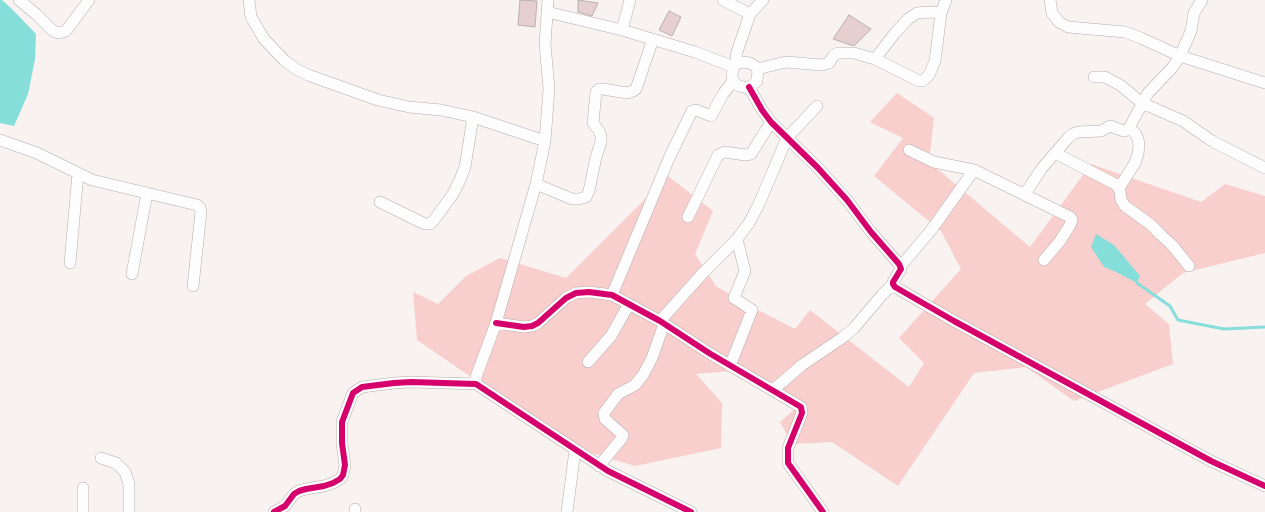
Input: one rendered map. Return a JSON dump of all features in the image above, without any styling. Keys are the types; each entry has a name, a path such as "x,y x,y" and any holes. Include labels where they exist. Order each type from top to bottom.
{"street":[{"path":"19,0 53,31 59,33 66,31 89,0"},
{"path":"249,0 251,17 264,39 284,60 296,69 321,80 378,100 410,107 441,110 473,117 545,141"},
{"path":"476,384 476,377 496,323 536,184 545,141 549,88 545,44 548,0"},
{"path":"622,30 630,0"},
{"path":"723,0 750,14"},
{"path":"612,295 670,156 692,111 696,110 711,116 723,94 733,81 732,77 736,65 737,52 750,14 763,0"},
{"path":"757,69 786,62 822,65 829,63 834,55 854,53 875,59 919,81 923,81 927,78 935,60 941,13 946,0"},
{"path":"1050,0 1052,13 1059,22 1068,27 1125,32 1180,56 1265,83"},
{"path":"1025,194 1042,168 1073,134 1078,132 1101,132 1110,126 1124,131 1129,128 1148,92 1172,68 1180,56 1191,31 1194,13 1202,0"},
{"path":"548,12 622,30 736,65 744,62 750,63 757,69 757,81 749,87 739,86 733,81"},
{"path":"875,59 900,26 908,19 917,14 929,12 941,13"},
{"path":"536,184 572,199 578,200 586,196 589,192 596,157 602,142 599,131 593,124 596,92 599,89 627,92 636,89 653,39"},
{"path":"1094,77 1104,77 1120,85 1142,103 1183,121 1212,141 1265,168"},
{"path":"749,87 762,110 771,122 818,168 847,200 900,267"},
{"path":"599,466 622,438 622,434 606,419 604,414 618,394 640,380 652,358 662,322 703,273 737,239 759,204 787,138 817,106"},
{"path":"380,202 425,224 430,224 453,194 460,180 465,167 473,117"},
{"path":"688,217 718,155 725,152 745,155 751,154 771,122"},
{"path":"1119,188 1135,163 1138,154 1138,139 1136,134 1129,128"},
{"path":"0,140 37,153 92,180 197,205 201,212 193,286"},
{"path":"908,150 934,162 974,170 1070,217 1072,220 1060,241 1044,260"},
{"path":"1055,153 1117,185 1125,206 1150,224 1172,245 1189,266"},
{"path":"773,390 802,365 854,328 893,284 900,267 932,229 974,170"},
{"path":"70,264 78,173"},
{"path":"132,274 147,193"},
{"path":"730,366 752,310 734,298 745,271 737,239"},
{"path":"893,284 954,321 1211,461 1265,486"},
{"path":"496,323 524,327 532,326 538,323 560,302 576,293 589,292 612,295 662,322 730,366 773,390 802,409 802,414 788,448 788,463 823,512"},
{"path":"588,362 611,336 629,304"},
{"path":"274,512 285,506 294,494 299,491 324,486 337,481 343,475 345,465 342,443 342,422 350,396 357,389 362,387 411,382 476,384 599,466 690,512"},
{"path":"567,512 574,450"},
{"path":"102,458 116,463 125,472 129,484 129,512"},
{"path":"83,488 83,512"}],"shaded area":[{"path":"897,93 934,118 929,162 1030,247 1091,164 1201,202 1225,184 1265,196 1265,253 1183,273 1145,304 1169,324 1173,364 1074,401 1026,367 974,373 898,486 832,442 792,444 780,422 799,405 730,371 696,374 722,403 721,448 635,466 575,448 417,340 413,292 438,304 466,276 500,258 566,278 668,176 713,211 695,254 716,286 741,301 795,329 810,310 909,387 924,363 899,338 961,269 941,231 874,176 903,138 870,122"}],"water":[{"path":"0,0 12,9 36,34 35,59 28,94 14,126 0,123"},
{"path":"1096,234 1114,245 1140,276 1137,283 1104,267 1091,247"}],"building":[{"path":"520,0 537,1 535,27 518,25"},
{"path":"578,0 598,3 592,16 578,12"},
{"path":"669,11 681,17 672,36 659,30"},
{"path":"849,15 871,29 854,46 833,39"}],"waterway":[{"path":"1137,283 1170,306 1178,320 1224,329 1265,327"}],"cycle path":[{"path":"749,87 762,110 771,122 818,168 847,200 871,232 899,264 901,269 893,282 895,287 954,321 1211,461 1265,486"},
{"path":"496,323 524,327 532,326 538,323 566,298 576,293 589,292 612,295 660,321 709,353 801,407 802,413 788,448 788,463 823,512"},
{"path":"274,512 285,506 294,494 299,491 333,483 340,479 343,475 345,465 342,443 342,422 353,393 362,387 411,382 476,384 608,471 691,512"}]}
